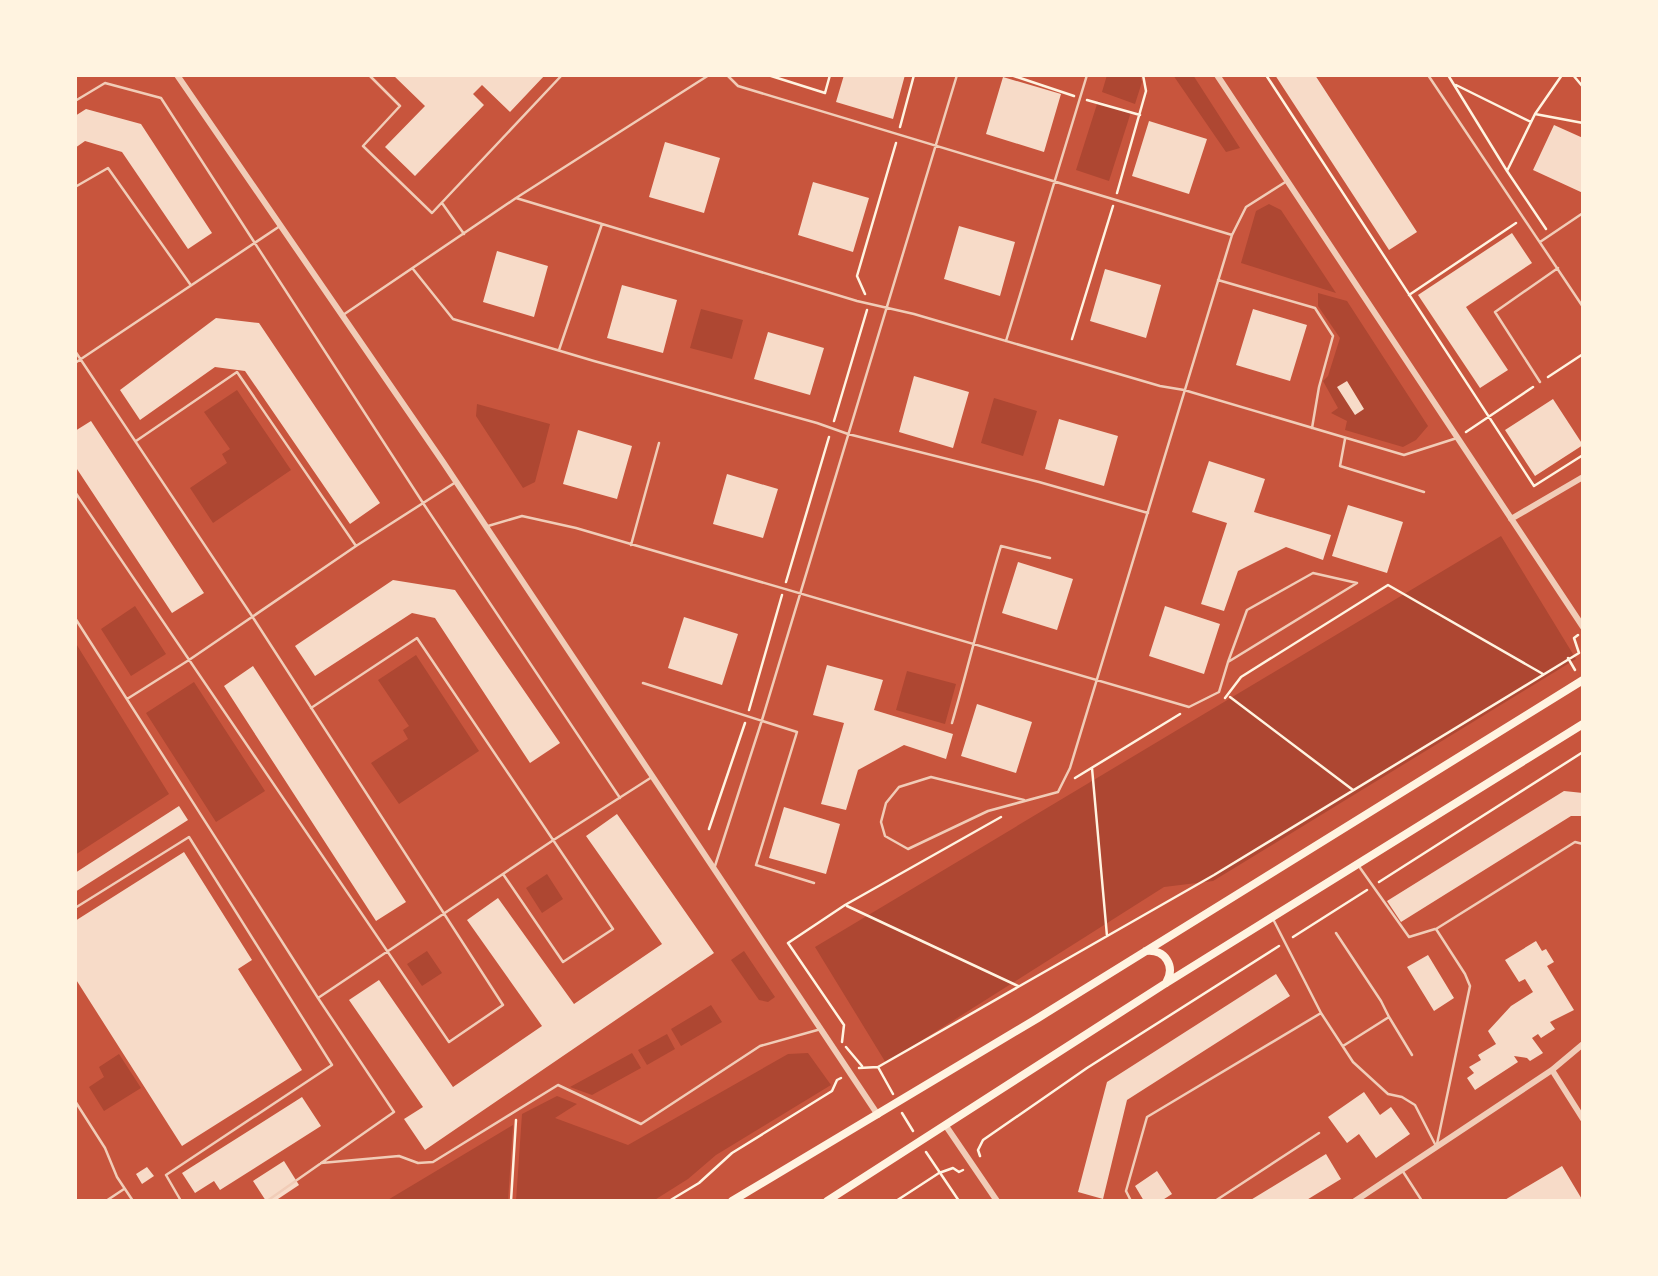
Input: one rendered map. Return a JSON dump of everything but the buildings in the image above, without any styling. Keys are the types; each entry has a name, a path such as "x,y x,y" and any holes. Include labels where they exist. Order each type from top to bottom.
{"main road":[{"path":"732,1201 878,1115 1583,680"},
{"path":"827,1201 1164,985 1583,724"},
{"path":"1142,953 1154,951 1168,960 1170,976 1164,985"}],"street":[{"path":"177,75 456,482 878,1115"},
{"path":"1217,75 1583,629"},
{"path":"1511,519 1583,477"},
{"path":"1355,1201 1552,1070 1583,1044"},
{"path":"1552,1070 1583,1119"},
{"path":"946,1126 997,1201"}],"lane":[{"path":"369,75 400,106 363,146 432,213 562,75"},
{"path":"343,316 516,198 709,75"},
{"path":"727,75 738,86 1232,235"},
{"path":"714,869 762,720 957,75"},
{"path":"1006,341 1087,75"},
{"path":"1428,75 1583,307"},
{"path":"75,101 105,83 161,98 423,503 620,798"},
{"path":"75,187 108,168 190,284"},
{"path":"1024,800 931,777 899,787 887,803 881,822 885,836 908,849 988,811 1058,792 1070,768 1232,235 1246,207 1287,181"},
{"path":"516,198 869,304 914,314 1160,386 1184,390 1345,439 1404,454 1457,438"},
{"path":"442,203 464,234"},
{"path":"1540,242 1583,212"},
{"path":"559,350 602,224"},
{"path":"75,363 280,226"},
{"path":"1540,382 1495,312 1558,268"},
{"path":"413,269 453,318 848,434 1039,482 1147,513"},
{"path":"1218,280 1315,308 1333,336 1319,387 1312,428"},
{"path":"75,351 251,616 503,1005 449,1042 75,492"},
{"path":"135,442 237,372 356,546"},
{"path":"1345,439 1340,466 1424,492"},
{"path":"631,545 659,443"},
{"path":"127,698 189,660 356,546 456,482"},
{"path":"486,527 523,516 576,528 1189,706 1219,692 1228,662 1247,610 1312,573 1357,583 1228,662"},
{"path":"952,723 1001,545 1050,558"},
{"path":"75,618 394,1112 267,1201"},
{"path":"311,708 417,638 613,929 563,962 503,874"},
{"path":"643,683 797,732 756,865 814,883"},
{"path":"318,998 444,912 652,778"},
{"path":"75,908 189,837 332,1065 166,1175 181,1201"},
{"path":"1358,865 1409,937 1436,929 1575,842 1583,844"},
{"path":"1272,918 1321,1013 1353,1062 1388,1094 1402,1097 1415,1105 1436,1147"},
{"path":"1436,929 1465,974 1469,986 1436,1147"},
{"path":"1336,933 1381,1001 1412,1055"},
{"path":"1131,1201 1126,1191 1147,1117 1321,1013"},
{"path":"1343,1046 1389,1017"},
{"path":"320,1164 399,1156 418,1163 433,1162 558,1085 642,1124 760,1046 821,1029"},
{"path":"75,1101 105,1147 117,1177 133,1201"},
{"path":"1215,1201 1319,1133"},
{"path":"1402,1170 1422,1201"},
{"path":"106,1201 124,1189"}],"path":[{"path":"768,75 825,93 830,75"},
{"path":"709,829 747,716 869,304 857,276 914,75"},
{"path":"1266,75 1534,486 1583,455"},
{"path":"1448,75 1550,235"},
{"path":"1507,171 1535,114 1562,75"},
{"path":"1573,75 1583,88"},
{"path":"1454,84 1531,122"},
{"path":"1535,114 1583,123"},
{"path":"1409,295 1524,218"},
{"path":"1457,438 1583,354"},
{"path":"1219,701 1228,696 1241,677 1388,585 1543,674"},
{"path":"669,1201 699,1183 732,1153 832,1091 837,1080 862,1066 878,1066 1107,936 1579,653 1574,638 1583,629"},
{"path":"1228,696 1353,790"},
{"path":"1070,785 1074,778 1177,714 1188,712"},
{"path":"896,1201 939,1173 953,1168 959,1172 981,1159 978,1150 983,1140 1087,1068 1583,752"},
{"path":"1092,767 1107,936"},
{"path":"862,1066 842,1041 844,1025 788,943 845,905 1008,813"},
{"path":"845,905 1018,986"},
{"path":"878,1066 920,1143 959,1201"},
{"path":"511,1201 517,1110"}],"shaded area":[{"path":"1107,75 1140,75 1142,82 1135,104 1102,92"},
{"path":"1173,75 1193,75 1240,148 1226,152"},
{"path":"1098,101 1131,112 1109,181 1076,170"},
{"path":"1269,204 1281,210 1336,293 1241,263 1256,211"},
{"path":"1318,293 1347,301 1428,426 1416,440 1403,447 1345,430 1347,421 1331,413 1338,408 1323,381 1328,376 1340,338 1318,306"},
{"path":"701,309 743,320 732,359 690,348"},
{"path":"237,390 291,470 213,523 190,488 227,463 222,454 230,449 204,412"},
{"path":"994,398 1037,411 1023,456 981,443"},
{"path":"477,404 550,424 535,482 523,488 476,416"},
{"path":"1501,536 1576,659 1213,881 1164,887 886,1063 815,947"},
{"path":"135,606 166,654 131,676 101,629"},
{"path":"75,642 169,794 75,855"},
{"path":"416,655 479,751 399,804 371,763 408,739 403,730 409,726 378,680"},
{"path":"907,671 956,684 945,724 896,710"},
{"path":"194,682 265,791 216,822 146,713"},
{"path":"547,874 563,899 542,913 526,888"},
{"path":"427,951 442,973 422,986 407,964"},
{"path":"744,951 775,997 768,1002 759,1000 731,960"},
{"path":"711,1005 722,1022 681,1046 671,1029"},
{"path":"667,1034 675,1049 647,1065 638,1050"},
{"path":"632,1053 641,1068 592,1095 570,1087"},
{"path":"808,1053 831,1085 716,1155 688,1179 653,1201 516,1201 522,1114 557,1096 577,1104 555,1118 628,1145 788,1054"},
{"path":"119,1054 141,1088 104,1111 89,1087 104,1077 99,1067"},
{"path":"513,1125 508,1201 386,1201"}]}
